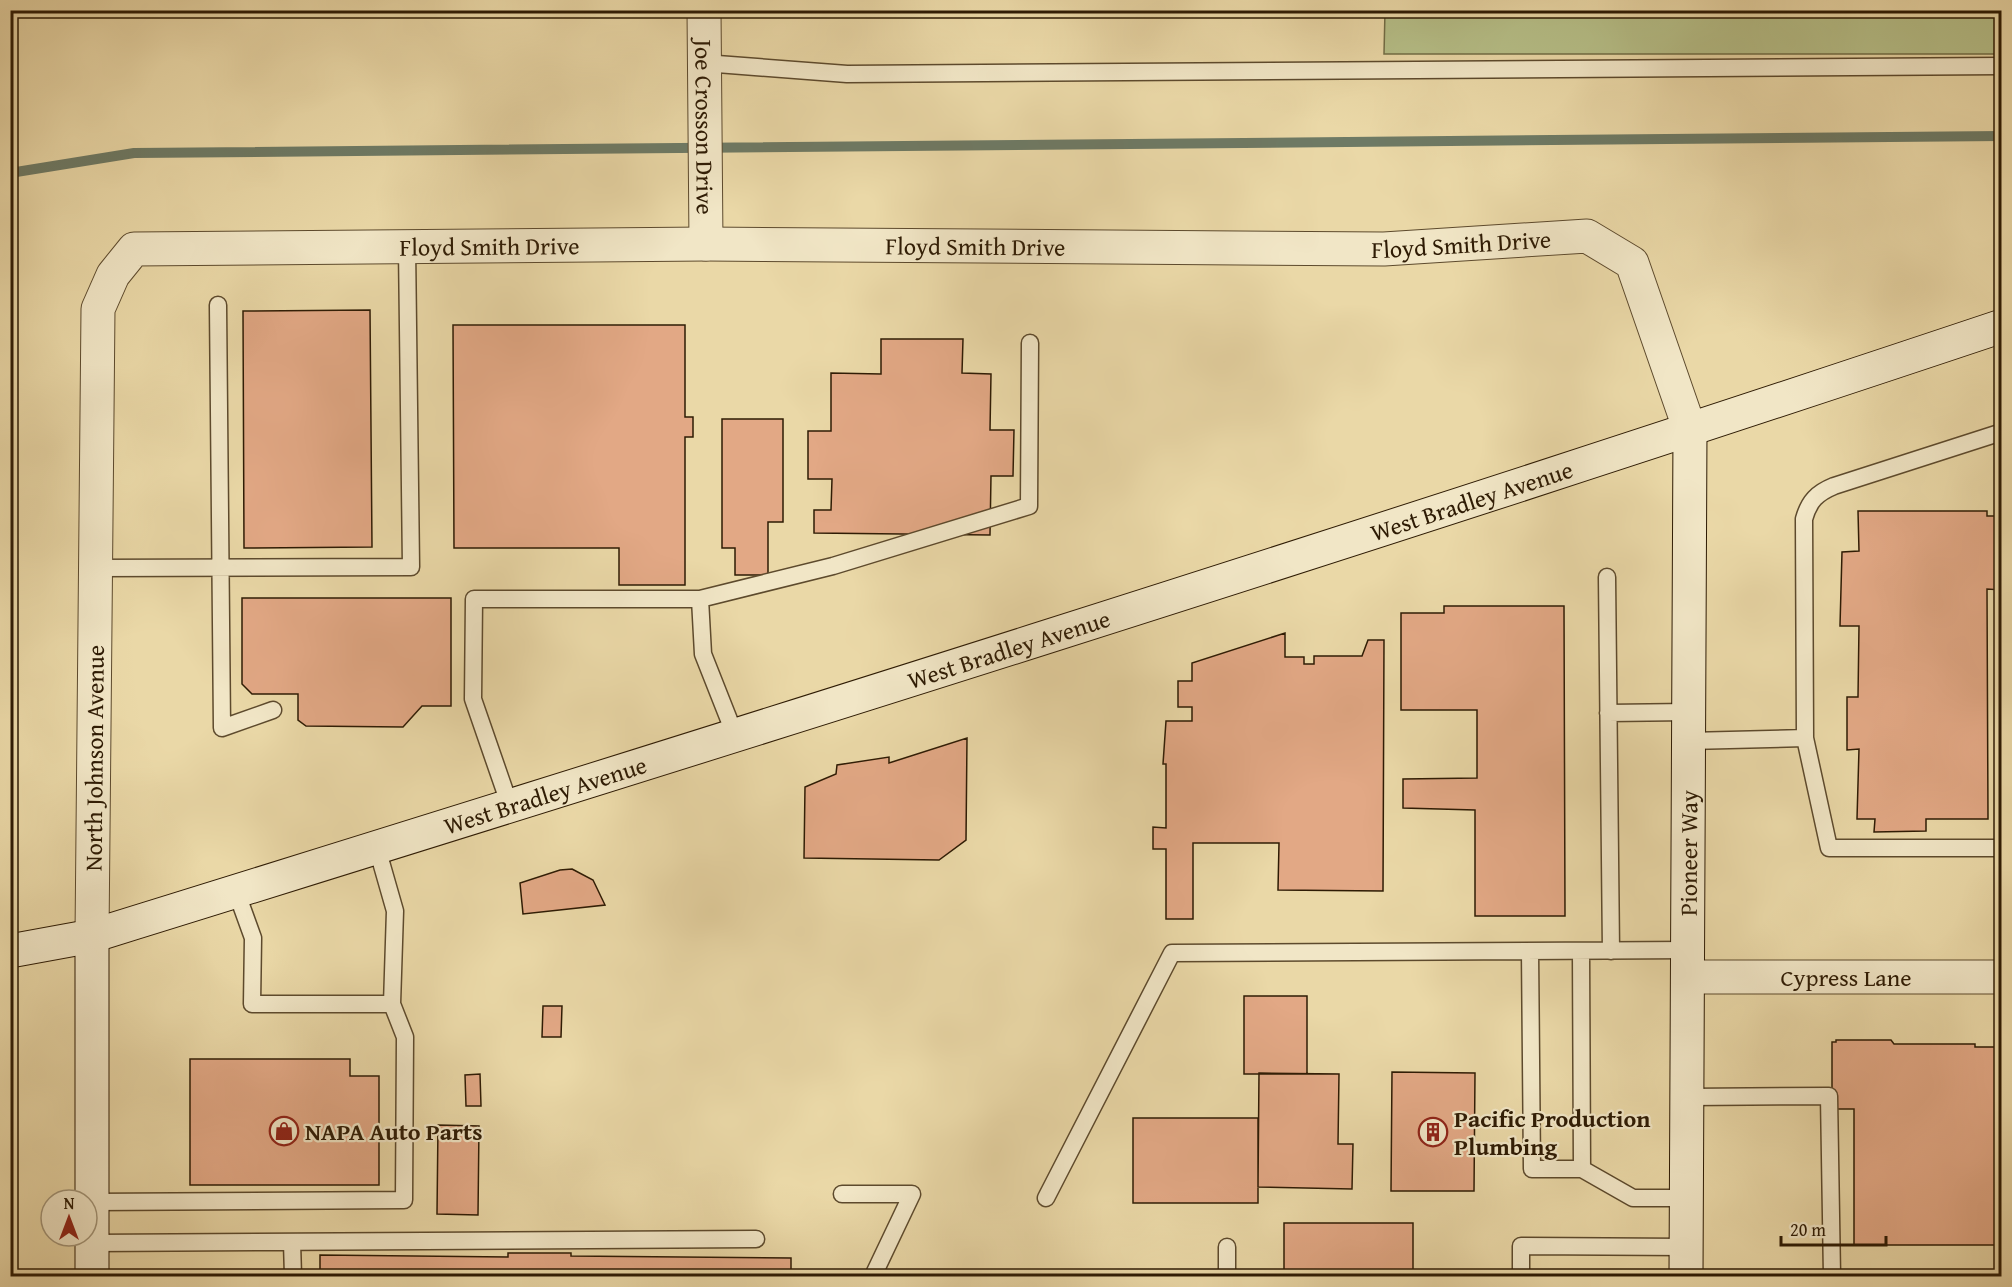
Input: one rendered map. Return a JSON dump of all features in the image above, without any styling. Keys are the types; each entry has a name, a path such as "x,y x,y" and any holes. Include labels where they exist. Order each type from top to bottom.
{"main road":[{"name":"Joe Crosson Drive","path":"704,10 706,243"},
{"name":"Floyd Smith Drive","path":"134,249 706,243 1384,249 1587,236 1632,263 1690,430"},
{"name":"North Johnson Avenue","path":"92,1188 98,309 113,275 134,249"},
{"name":"West Bradley Avenue","path":"10,951 92,936 377,848 1690,430 2001,326"},
{"name":"Pioneer Way","path":"1687,1262 1690,430"},
{"name":"Cypress Lane","path":"1688,964 2001,978"},
{"name":"North Johnson Avenue","path":"92,1248 92,1276"}],"lane":[{"path":"704,76 2001,66"},
{"path":"96,568 411,567 407,247"},
{"path":"218,306 222,728 273,710"},
{"path":"510,806 472,699 474,599 700,599 833,566 1029,506 1030,343"},
{"path":"2001,432 1834,486 1819,493 1810,502 1804,519 1805,738 1828,848 2001,848"},
{"path":"1607,577 1611,951"},
{"path":"700,599 704,654 735,735"},
{"path":"1608,713 1689,726 1805,738"},
{"path":"99,1202 404,1200 405,1037 392,1004 395,911 377,848"},
{"path":"236,891 253,938 252,1004 392,1004"},
{"path":"1530,951 1532,1169 1582,1169 1633,1198 1687,1198"},
{"path":"1581,951 1582,1169"},
{"path":"1046,1198 1172,953 1611,951 1688,964"},
{"path":"1688,1097 1829,1096 1832,1276"},
{"path":"842,1194 912,1194 873,1276"},
{"path":"99,1243 756,1239"},
{"path":"292,1242 293,1276"},
{"path":"1521,1276 1521,1246 1687,1262"},
{"path":"1227,1248 1227,1276"}],"green space":[{"path":"1385,11 2001,11 2001,54 1384,54"}],"building":[{"path":"370,310 372,547 244,548 243,311"},
{"path":"453,325 685,325 685,417 693,417 693,437 685,437 685,585 619,585 619,548 454,548"},
{"path":"881,339 963,339 962,373 991,374 990,430 1014,430 1013,476 991,476 990,535 814,533 814,510 831,510 832,479 808,479 808,431 831,431 831,373 881,374"},
{"path":"722,419 783,419 783,522 768,522 768,575 735,575 735,548 722,548"},
{"path":"1858,511 1987,511 1987,516 2002,516 2002,590 1987,589 1988,819 1926,819 1926,831 1874,832 1875,819 1857,819 1859,749 1847,750 1847,697 1858,697 1859,626 1840,626 1842,552 1859,551"},
{"path":"242,598 451,598 451,706 422,706 403,727 306,726 298,720 298,694 252,694 242,684"},
{"path":"1444,606 1564,606 1565,916 1475,916 1475,810 1403,808 1403,779 1477,778 1477,710 1401,710 1401,613 1444,613"},
{"path":"1285,633 1285,657 1304,657 1304,664 1314,664 1314,656 1362,656 1368,640 1384,640 1383,891 1278,890 1279,843 1193,843 1193,919 1166,919 1166,849 1153,849 1153,827 1166,828 1166,764 1163,764 1166,721 1192,721 1192,707 1178,707 1178,681 1192,681 1192,663"},
{"path":"967,738 966,840 939,860 804,858 805,787 836,774 837,765 889,757 889,763"},
{"path":"572,869 593,880 605,905 523,914 520,883 560,870"},
{"path":"1244,996 1307,996 1307,1074 1244,1074"},
{"path":"543,1006 562,1006 561,1037 542,1037"},
{"path":"1836,1040 1891,1040 1894,1044 1975,1044 1975,1047 2002,1047 2002,1245 1854,1245 1854,1109 1835,1109 1832,1106 1832,1042"},
{"name":"NAPA Auto Parts","path":"190,1059 350,1059 350,1076 379,1076 379,1185 190,1185"},
{"name":"Pacific Production Plumbing","path":"1392,1072 1475,1073 1474,1191 1391,1191"},
{"path":"1259,1073 1339,1074 1338,1144 1353,1144 1352,1189 1258,1187"},
{"path":"480,1074 481,1106 466,1106 465,1075"},
{"path":"1133,1118 1258,1118 1258,1203 1133,1203"},
{"path":"438,1125 479,1126 478,1215 437,1214"},
{"path":"1284,1223 1413,1223 1413,1276 1284,1276"},
{"path":"508,1253 571,1253 571,1256 791,1258 791,1276 320,1276 320,1255 508,1257"}],"waterway":[{"path":"10,173 134,153 2002,136"}],"place":[{"name":"NAPA Auto Parts","path":"284,1131"},
{"name":"Pacific Production Plumbing","path":"1433,1132"}]}
